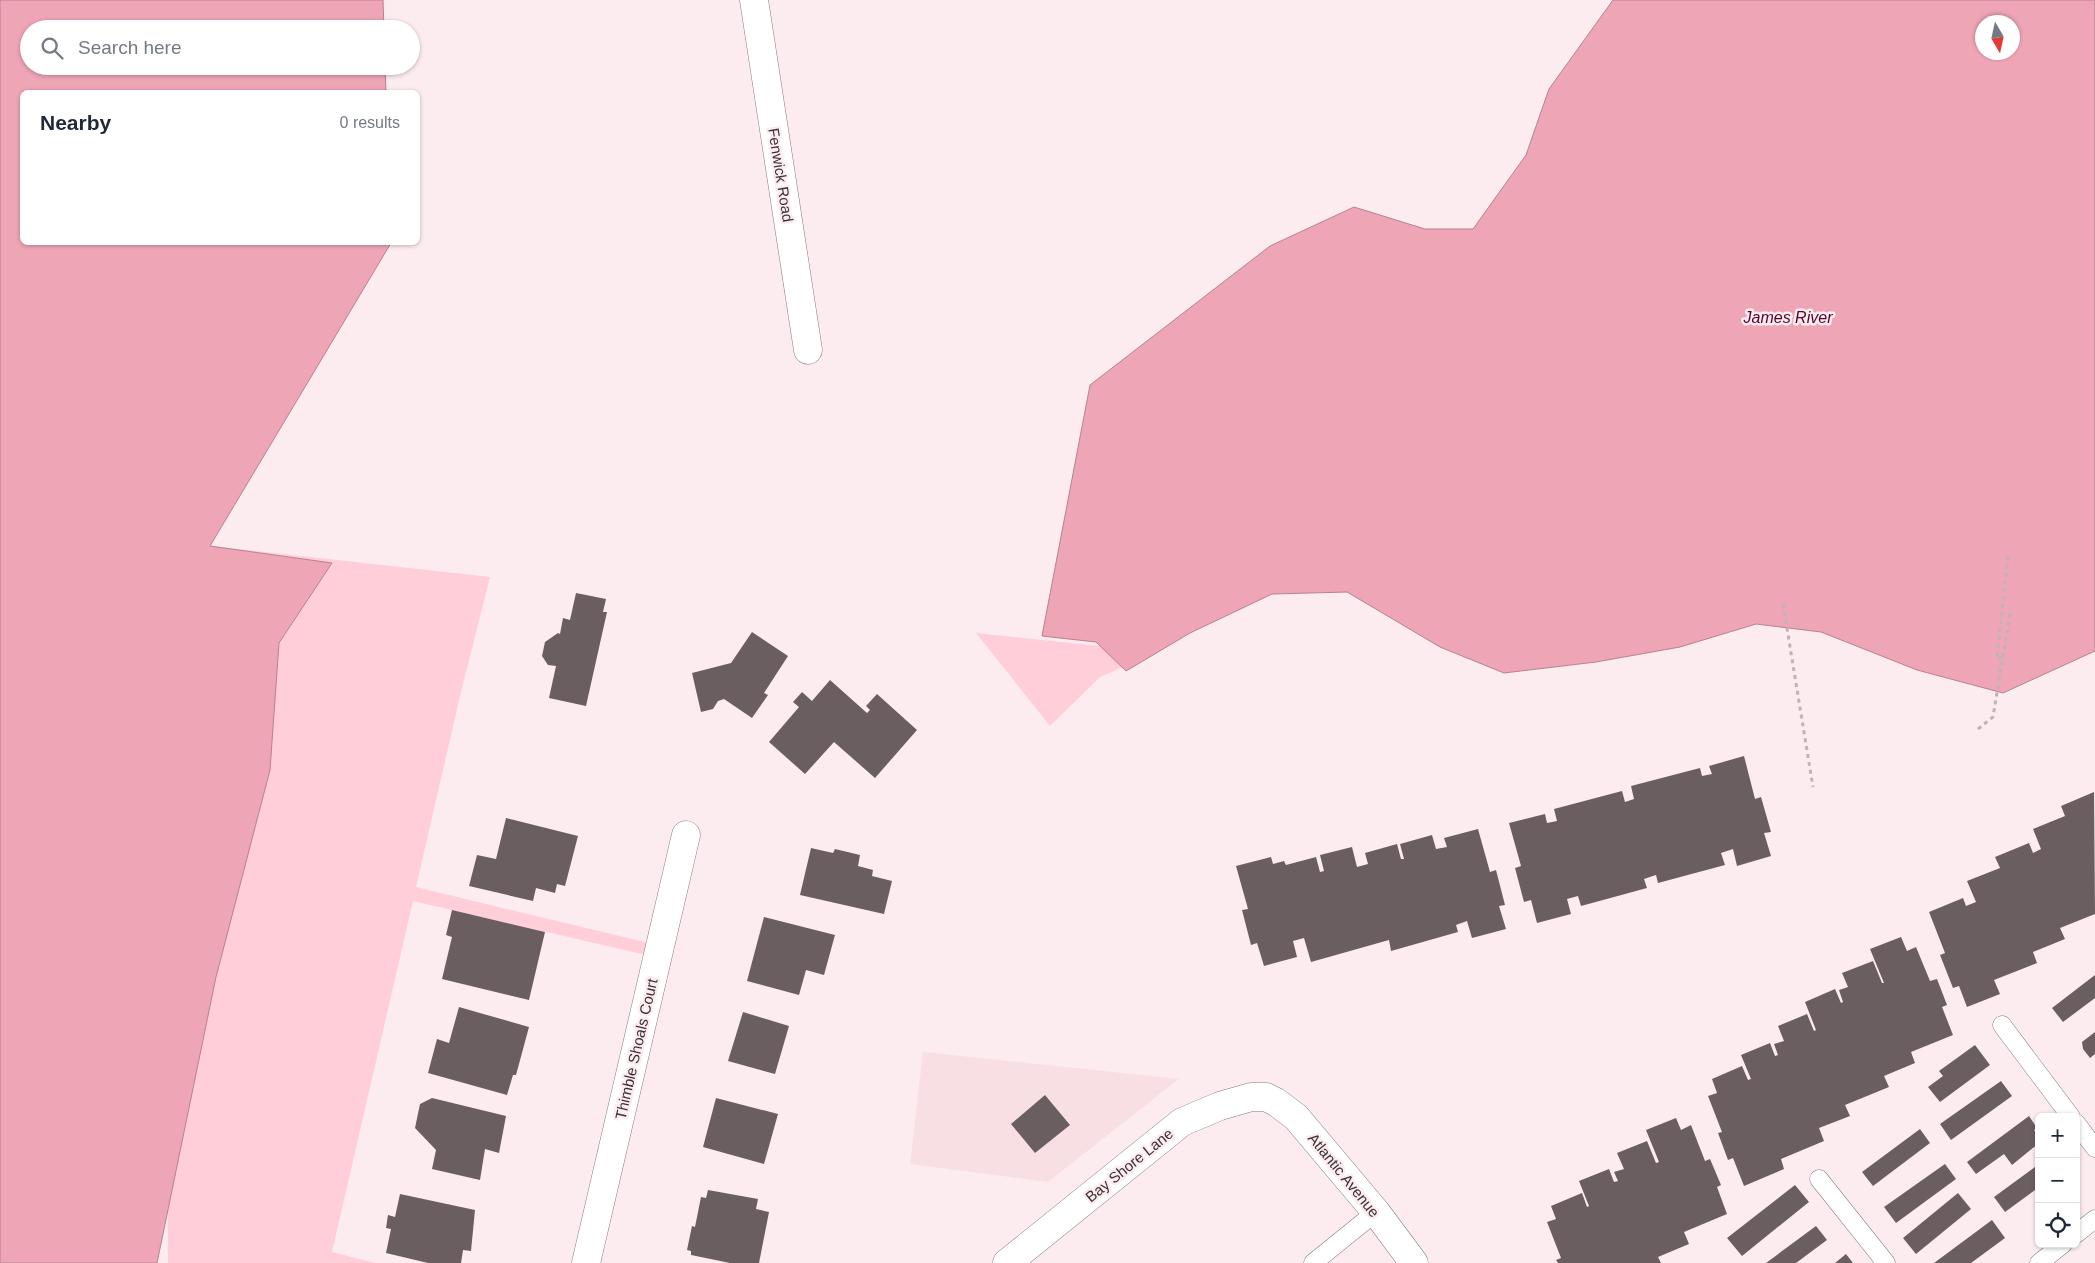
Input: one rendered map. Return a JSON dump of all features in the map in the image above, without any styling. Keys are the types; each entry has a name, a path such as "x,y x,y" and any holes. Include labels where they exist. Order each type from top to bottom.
{"street":[{"name":"Fenwick Road","path":"754,0 808,350"},
{"name":"Thimble Shoals Court","path":"586,1263 686,835"},
{"name":"Bay Shore Lane","path":"1007,1263 1182,1122 1220,1106 1251,1097 1266,1097"},
{"name":"Atlantic Avenue","path":"1266,1097 1296,1117 1376,1212 1414,1263"}],"lane":[{"path":"2002,1025 2068,1113"},
{"path":"2080,1128 2095,1148"},
{"path":"1819,1179 1886,1263"},
{"path":"1313,1263 1376,1212"},
{"path":"2080,1231 2095,1219"},
{"path":"2039,1263 2058,1248"}],"path":[{"path":"2003,658 1998,658 2008,557"},
{"path":"1783,604 1813,787"},
{"path":"1978,729 1993,717 2010,613"}],"shaded area":[{"path":"210,546 490,577 461,692 416,887 661,946 659,958 413,901 332,1252 375,1263 168,1263 167,1101"},
{"path":"976,633 1157,652 1100,677 1050,726"},
{"path":"923,1052 1179,1079 1048,1182 910,1164"}],"water":[{"path":"0,0 383,0 384,20 20,20 20,75 385,75 386,90 20,90 20,245 390,245 210,546 332,563 279,643 270,770 216,977 157,1263 0,1263"},
{"name":"James River","path":"1613,0 2095,0 2095,651 2003,693 1917,670 1821,632 1756,624 1680,647 1596,662 1504,673 1440,647 1347,592 1272,594 1190,633 1126,671 1096,642 1042,636 1090,385 1270,246 1354,207 1425,229 1473,229 1526,155 1549,89"}],"building":[{"path":"576,593 606,599 603,612 607,612 586,706 549,698 556,666 548,665 542,656 545,642 558,633 560,634 563,618 570,620"},
{"path":"752,632 788,656 764,693 768,695 752,718 724,699 718,701 713,709 701,712 692,673 731,663"},
{"path":"830,680 867,713 870,710 866,706 877,694 917,730 875,778 834,742 805,774 769,742 799,707 793,702 802,692 812,701"},
{"path":"1744,756 1755,799 1761,797 1771,832 1764,833 1771,856 1737,866 1733,849 1721,853 1725,865 1658,883 1656,875 1644,879 1647,888 1581,906 1578,896 1567,899 1571,914 1537,923 1531,900 1524,902 1515,868 1521,866 1509,823 1545,814 1547,823 1557,821 1554,809 1622,791 1625,802 1634,799 1631,786 1700,768 1702,776 1712,774 1709,766"},
{"path":"2094,792 2095,914 2060,928 2065,939 2033,952 2037,963 1994,980 2000,994 1967,1007 1959,986 1953,988 1940,955 1945,953 1929,912 1963,898 1966,906 1976,902 1967,881 2000,868 1995,857 2029,843 2033,853 2041,849 2033,829 2065,816 2061,806"},
{"path":"506,818 578,836 565,886 557,884 555,893 536,888 533,901 469,886 477,855 496,859"},
{"path":"1478,829 1490,872 1496,870 1505,905 1499,906 1506,929 1472,938 1467,921 1456,925 1458,932 1391,951 1389,940 1311,962 1304,938 1293,941 1297,957 1264,966 1257,943 1251,945 1242,910 1248,909 1236,866 1271,857 1273,864 1284,861 1286,865 1316,857 1320,872 1324,871 1320,855 1352,847 1357,867 1368,864 1365,853 1397,844 1401,859 1404,859 1400,844 1432,835 1436,849 1447,847 1444,838"},
{"path":"811,848 833,853 835,849 860,855 858,866 873,870 872,876 892,881 884,914 800,895"},
{"path":"452,910 545,932 529,1000 442,979 452,937 446,935"},
{"path":"764,917 835,935 824,975 806,970 799,995 747,981"},
{"path":"1901,937 1907,951 1916,947 1930,981 1937,979 1947,1005 1942,1007 1953,1035 1911,1052 1915,1063 1884,1076 1889,1087 1845,1105 1850,1116 1819,1128 1824,1141 1781,1159 1784,1169 1744,1186 1733,1158 1728,1160 1718,1133 1722,1132 1708,1096 1717,1093 1712,1079 1742,1066 1748,1080 1751,1079 1741,1055 1770,1043 1775,1056 1778,1055 1774,1044 1784,1041 1778,1026 1807,1014 1814,1031 1816,1030 1805,1002 1835,989 1841,1003 1843,1002 1839,990 1848,987 1842,973 1873,961 1882,983 1884,983 1870,949"},
{"path":"2095,975 2095,998 2063,1022 2052,1008"},
{"path":"459,1007 529,1027 516,1075 513,1075 507,1095 428,1073 437,1039 449,1043"},
{"path":"743,1012 789,1026 775,1074 728,1061"},
{"path":"2095,1032 2095,1054 2090,1058 2083,1049 2082,1042"},
{"path":"1975,1045 1990,1065 1940,1102 1928,1087 1943,1076 1939,1071"},
{"path":"2001,1081 2012,1096 1951,1140 1940,1124"},
{"path":"1045,1095 1070,1125 1035,1153 1011,1124"},
{"path":"432,1098 506,1116 499,1153 485,1149 480,1180 432,1169 436,1150 415,1128 420,1104"},
{"path":"716,1098 778,1114 764,1164 703,1147"},
{"path":"2029,1116 2035,1125 2035,1146 2012,1165 2004,1154 1976,1174 1967,1162"},
{"path":"1676,1118 1681,1130 1691,1125 1705,1161 1710,1159 1721,1185 1717,1187 1727,1214 1684,1232 1689,1244 1658,1257 1661,1263 1558,1263 1556,1260 1561,1258 1547,1222 1556,1219 1551,1206 1582,1193 1587,1207 1589,1206 1579,1181 1609,1169 1614,1182 1618,1181 1614,1172 1624,1169 1617,1153 1647,1141 1656,1163 1659,1162 1646,1130"},
{"path":"1920,1129 1930,1143 1873,1186 1862,1172"},
{"path":"1945,1164 1956,1179 1896,1223 1884,1207"},
{"path":"2035,1167 2035,1190 2005,1212 1994,1197"},
{"path":"1795,1185 1809,1202 1742,1256 1727,1238"},
{"path":"708,1190 758,1199 756,1209 769,1212 759,1263 730,1263 691,1255 691,1251 687,1250 692,1226 695,1227 701,1197 706,1198"},
{"path":"1958,1193 1971,1209 1916,1254 1903,1238"},
{"path":"400,1194 475,1210 471,1251 463,1250 461,1263 428,1263 386,1253 391,1229 386,1228 388,1215 395,1217"},
{"path":"1992,1220 2005,1238 1971,1263 1934,1263"},
{"path":"1816,1226 1827,1240 1796,1263 1766,1263"},
{"path":"1846,1254 1853,1263 1835,1263"}]}
